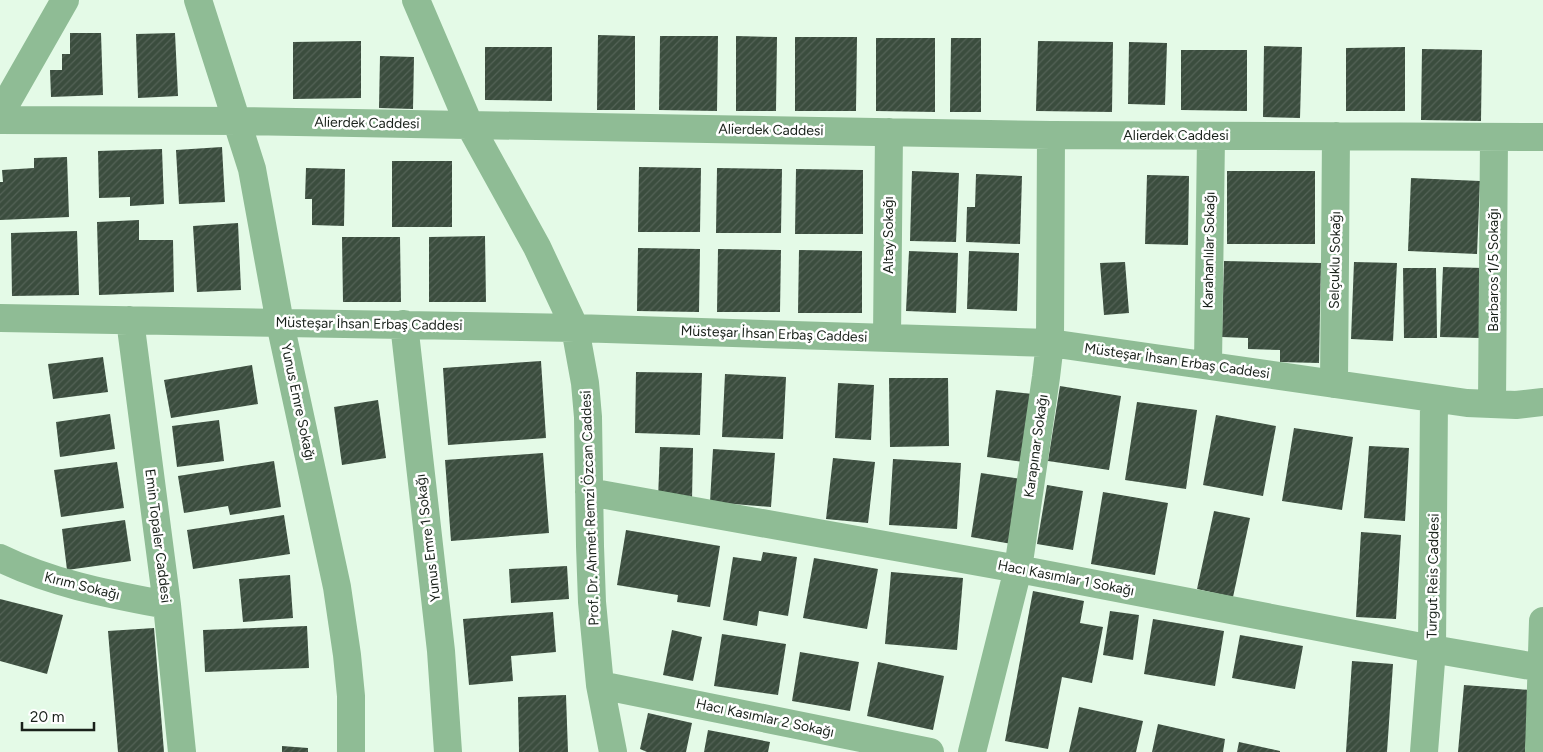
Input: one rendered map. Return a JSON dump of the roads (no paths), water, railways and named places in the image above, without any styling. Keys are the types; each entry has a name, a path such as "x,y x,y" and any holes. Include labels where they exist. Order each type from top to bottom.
{"street":[{"path":"0,114 65,0"},
{"name":"Yunus Emre Sokağı","path":"198,0 252,169 280,323 337,587 348,655 351,696 351,752"},
{"name":"Prof. Dr. Ahmet Remzi Özcan Caddesi","path":"416,0 469,124 537,247 575,328 585,383 588,417 592,602 600,684 613,752"},
{"name":"Alierdek Caddesi","path":"0,120 469,124 1052,135 1543,137"},
{"name":"Altay Sokağı","path":"887,337 889,132"},
{"name":"Karapınar Sokağı","path":"972,752 1018,569 1046,377 1050,342 1052,135"},
{"name":"Karahanlılar Sokağı","path":"1208,365 1211,136"},
{"name":"Selçuklu Sokağı","path":"1334,384 1336,136"},
{"name":"Barbaros 1/5 Sokağı","path":"1492,404 1494,137"},
{"name":"Müsteşar İhsan Erbaş Caddesi","path":"0,318 404,324 1050,342 1434,399 1516,405 1543,402"},
{"name":"Emin Topaler Caddesi","path":"130,320 167,605 182,752"},
{"name":"Yunus Emre 1 Sokağı","path":"404,324 441,651 448,752"},
{"name":"Turgut Reis Caddesi","path":"1424,752 1432,649 1434,399"},
{"name":"Hacı Kasımlar 1 Sokağı","path":"589,492 1018,569 1432,649 1542,668"},
{"name":"Kırım Sokağı","path":"0,558 61,582 167,605"},
{"path":"1540,750 1543,622"},
{"name":"Hacı Kasımlar 2 Sokağı","path":"600,684 930,752"}]}
